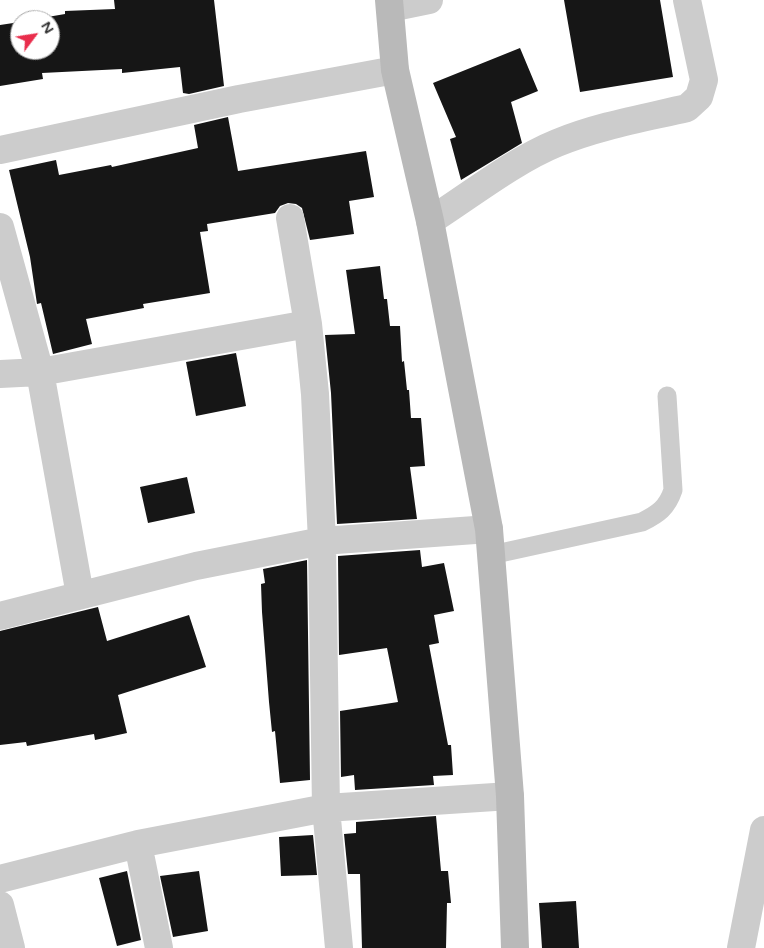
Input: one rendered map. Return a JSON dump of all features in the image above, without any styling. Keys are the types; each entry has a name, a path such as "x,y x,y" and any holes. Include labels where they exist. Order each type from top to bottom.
{"street":[{"path":"430,0 389,4 395,70 430,221 490,542 510,796 515,948"},
{"path":"430,221 528,158 556,143 589,132 687,108 699,97 704,80 687,0"},
{"path":"0,150 239,99 395,70"},
{"path":"290,218 308,324 315,394 322,541 326,808 339,948"},
{"path":"0,227 40,372 80,595"},
{"path":"0,374 40,372 308,324"},
{"path":"0,616 196,566 322,541 490,542"},
{"path":"0,879 138,844 326,808 510,796"},
{"path":"741,948 764,830"},
{"path":"138,844 159,948"},
{"path":"0,905 11,948"}],"lane":[{"path":"490,542 642,522 657,514 668,504 673,490 667,396"}],"building":[{"path":"114,0 214,0 224,86 189,94 183,93 180,67 122,73 122,69 42,73 43,79 0,86 0,25 10,24 10,60 60,60 60,15 65,14 65,11 115,9"},
{"path":"564,0 660,0 673,77 580,92"},
{"path":"520,48 538,91 511,102 522,143 461,180 450,139 456,137 433,83"},
{"path":"228,117 238,171 366,151 374,197 349,201 354,234 310,240 302,208 296,204 288,203 280,206 275,213 207,224 208,231 200,232 210,293 143,304 144,308 86,319 92,344 53,354 41,303 37,304 30,257 9,170 56,160 59,175 111,165 112,167 198,148 194,125"},
{"path":"380,266 390,326 400,326 402,362 404,361 407,390 409,390 411,418 421,418 425,466 410,467 417,519 337,524 331,393 325,335 355,334 346,270"},
{"path":"236,353 246,406 196,416 186,362"},
{"path":"187,477 195,513 148,523 140,487"},
{"path":"420,550 422,567 444,563 454,611 434,615 439,643 429,645 448,745 451,745 453,775 433,776 434,785 355,790 354,775 341,777 340,711 398,702 387,648 339,655 338,556"},
{"path":"307,560 310,780 280,783 275,731 272,732 269,702 261,584 265,583 263,569"},
{"path":"98,607 107,641 189,615 206,667 118,695 127,733 95,740 94,734 27,746 26,742 0,745 0,631"},
{"path":"436,816 441,871 448,871 451,903 447,903 446,948 362,948 360,874 348,874 344,834 356,833 356,822"},
{"path":"313,835 317,875 281,876 279,837"},
{"path":"127,871 141,940 117,946 99,878"},
{"path":"199,871 208,931 173,937 160,876"},
{"path":"576,901 579,948 542,948 539,903"}]}
